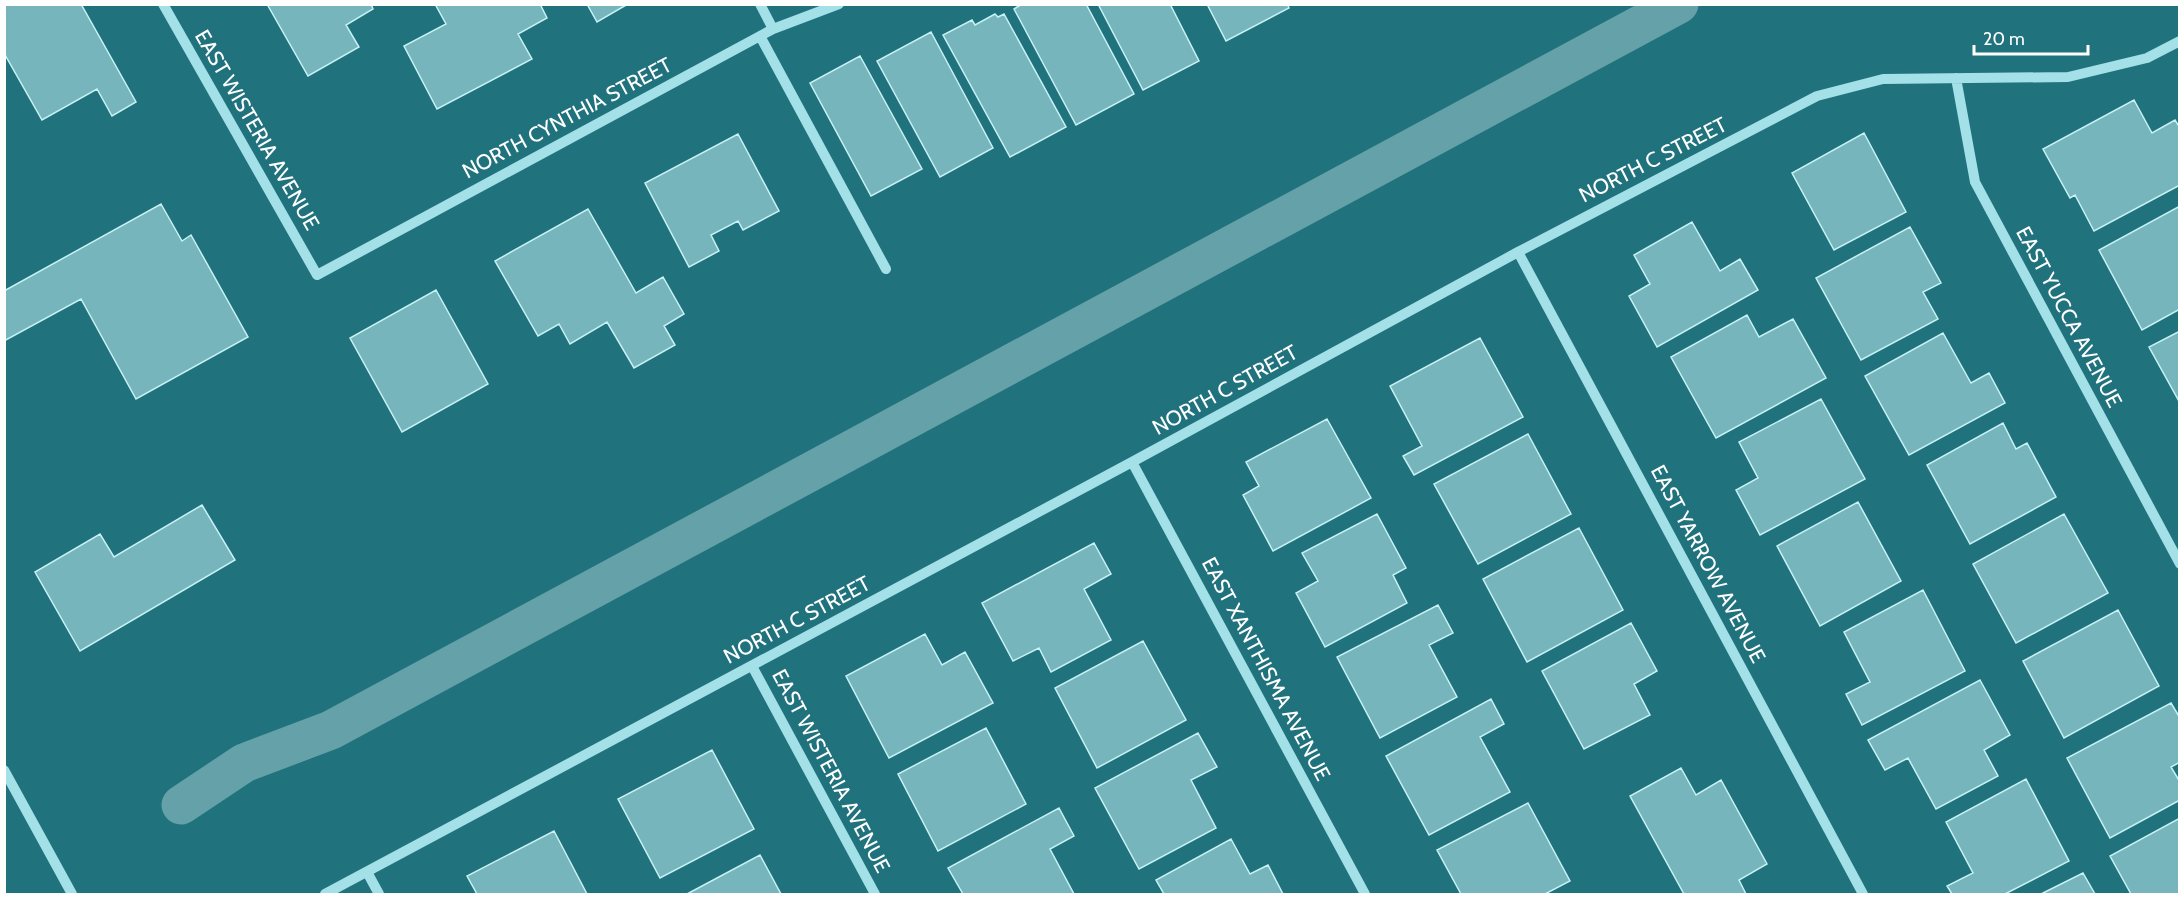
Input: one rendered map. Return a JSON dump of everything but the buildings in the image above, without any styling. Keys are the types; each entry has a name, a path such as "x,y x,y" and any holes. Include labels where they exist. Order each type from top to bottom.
{"street":[{"name":"EAST WISTERIA AVENUE","path":"163,4 317,275"},
{"path":"760,4 773,29"},
{"name":"NORTH CYNTHIA STREET","path":"317,275 773,29 838,4"},
{"path":"760,36 886,269"},
{"name":"NORTH C STREET","path":"325,894 1132,462 1518,252 1817,96 1883,79 2068,77 2146,58 2179,43"},
{"name":"EAST YUCCA AVENUE","path":"1956,78 1975,183 2180,564"},
{"name":"EAST YARROW AVENUE","path":"1518,252 1863,894"},
{"name":"EAST XANTHISMA AVENUE","path":"1132,462 1365,894"},
{"name":"EAST WISTERIA AVENUE","path":"752,666 875,894"},
{"path":"4,770 72,894"},
{"path":"367,872 379,894"}],"waterway":[{"path":"181,805 244,763 331,730 1679,4"}]}
